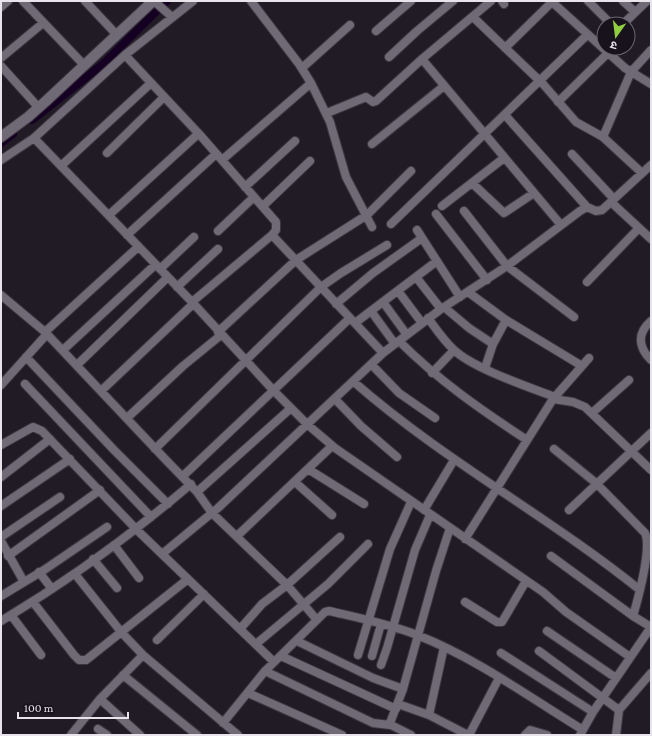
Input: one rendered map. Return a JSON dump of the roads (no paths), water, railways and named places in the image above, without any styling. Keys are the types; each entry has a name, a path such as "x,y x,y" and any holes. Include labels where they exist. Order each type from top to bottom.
{"street":[{"path":"1,7 8,1"},
{"path":"23,1 84,65"},
{"path":"85,1 116,34"},
{"path":"1,160 34,138 169,15 193,1"},
{"path":"251,1 302,68 311,83 326,113 346,177 372,227"},
{"path":"376,31 410,1"},
{"path":"389,57 453,1"},
{"path":"326,113 366,97 373,102 376,101 422,59 491,1"},
{"path":"506,48 551,1 588,35 596,40"},
{"path":"588,1 603,16"},
{"path":"623,1 635,12"},
{"path":"631,16 647,1"},
{"path":"1,137 39,108 116,34 155,3 169,15"},
{"path":"473,17 540,81 576,122 603,137 642,173"},
{"path":"1,58 43,23"},
{"path":"302,68 350,25"},
{"path":"391,224 588,35"},
{"path":"603,137 631,72 651,50"},
{"path":"101,391 193,303 276,230 276,222 263,206 124,55"},
{"path":"558,102 605,56"},
{"path":"612,56 631,72 651,84"},
{"path":"422,59 561,225"},
{"path":"1,66 39,108"},
{"path":"127,235 219,157 311,83"},
{"path":"62,165 152,84"},
{"path":"372,144 444,86"},
{"path":"107,153 164,97"},
{"path":"505,115 587,207 598,212 651,165"},
{"path":"110,215 198,134"},
{"path":"34,138 110,215 138,247 193,303 290,408 332,446 526,581 630,657"},
{"path":"245,187 294,141"},
{"path":"572,154 639,228 651,239"},
{"path":"442,206 504,158"},
{"path":"263,206 310,161"},
{"path":"127,418 220,333 296,260 367,215 411,171"},
{"path":"472,183 504,213 534,193"},
{"path":"218,231 254,197"},
{"path":"162,554 212,513 335,400 372,365 383,352 442,308 507,266 587,207"},
{"path":"464,211 507,266 574,317"},
{"path":"436,214 487,280"},
{"path":"587,282 639,228"},
{"path":"417,230 437,261 464,295 582,366"},
{"path":"272,235 383,352"},
{"path":"63,350 194,237"},
{"path":"336,304 373,272 422,238"},
{"path":"155,449 322,287 341,272 387,245"},
{"path":"1,385 46,333 138,247"},
{"path":"177,287 218,249"},
{"path":"183,476 352,320 371,311 437,261"},
{"path":"416,277 442,308 493,344"},
{"path":"76,364 168,278"},
{"path":"398,291 454,350 485,368 552,396 553,399 578,404 592,413 651,470"},
{"path":"1,295 46,333 63,350 155,449 191,484 212,513 237,536 317,620"},
{"path":"383,302 407,335"},
{"path":"371,311 397,343 432,374 478,408 528,440"},
{"path":"485,368 493,344 506,320"},
{"path":"651,321 644,328 640,338 644,350 651,360"},
{"path":"432,374 454,350"},
{"path":"26,357 114,450 168,504"},
{"path":"465,540 553,399 589,358"},
{"path":"372,365 399,393 435,418"},
{"path":"592,413 629,380"},
{"path":"354,382 378,403 454,460 601,558 640,590"},
{"path":"25,384 151,518"},
{"path":"335,400 361,426 397,457"},
{"path":"197,492 290,408"},
{"path":"1,445 33,427 42,431 100,490 136,530 274,662"},
{"path":"569,510 631,450 651,433"},
{"path":"1,477 50,439"},
{"path":"237,536 332,446"},
{"path":"554,449 596,483 646,533 648,538 640,590 633,616"},
{"path":"1,506 70,459"},
{"path":"381,665 427,513 454,460"},
{"path":"308,469 364,504"},
{"path":"294,482 332,515"},
{"path":"1,621 75,574 93,559 136,530 191,484"},
{"path":"8,556 100,490"},
{"path":"1,537 60,497"},
{"path":"358,655 390,549 411,502"},
{"path":"1,596 107,527"},
{"path":"390,725 403,689 417,636 450,528"},
{"path":"240,629 257,609 286,586 340,537"},
{"path":"1,541 8,556 24,582"},
{"path":"256,644 304,605 368,544"},
{"path":"114,545 139,578"},
{"path":"223,722 265,671 325,612 329,611 393,627 444,647 499,678 582,732 593,712 651,627 633,616 551,556"},
{"path":"93,559 117,588"},
{"path":"39,572 52,589"},
{"path":"75,574 122,633 143,655 238,735"},
{"path":"33,602 79,660 88,659 188,579"},
{"path":"465,602 497,622 502,622 526,581"},
{"path":"157,640 204,594"},
{"path":"12,615 41,655"},
{"path":"372,656 381,624"},
{"path":"547,631 616,678"},
{"path":"297,641 373,678 403,689"},
{"path":"429,715 444,647"},
{"path":"539,651 604,697 619,710"},
{"path":"501,653 593,712"},
{"path":"83,735 73,732 100,699 143,655"},
{"path":"281,656 397,706 429,715 469,735 499,678"},
{"path":"265,671 373,723 390,725 411,735"},
{"path":"616,735 619,710 651,672"},
{"path":"123,675 197,735"},
{"path":"248,693 342,735"},
{"path":"100,699 140,735"},
{"path":"98,728 107,735"},
{"path":"525,735 530,730 547,735"}],"waterway":[{"path":"32,120 103,64 167,1"},
{"path":"1,143 13,134"}]}
